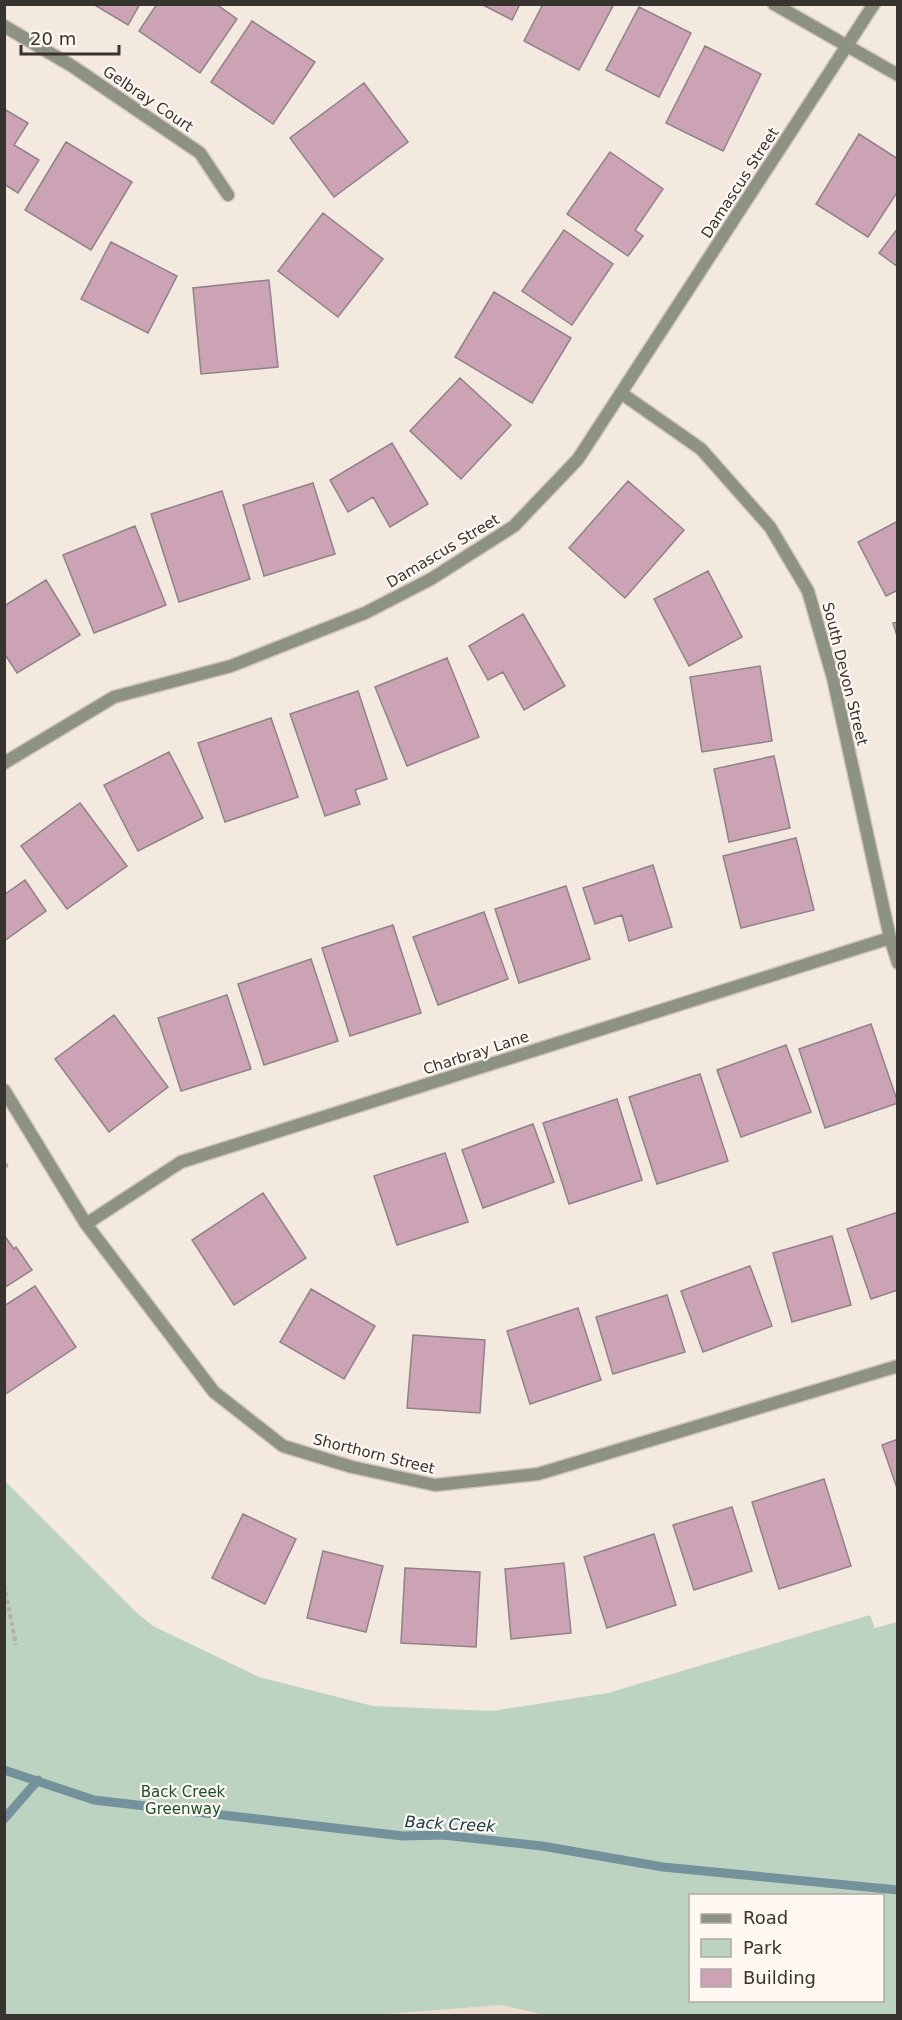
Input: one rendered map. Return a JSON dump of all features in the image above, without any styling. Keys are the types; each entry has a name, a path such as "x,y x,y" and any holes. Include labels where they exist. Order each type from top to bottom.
{"street":[{"path":"774,4 897,75"},
{"name":"Damascus Street","path":"4,763 114,697 231,666 365,613 431,579 514,526 578,459 874,4"},
{"name":"Gelbray Court","path":"4,26 72,66 200,153 228,195"},
{"name":"South Devon Street","path":"621,393 701,449 770,527 808,591 833,678 897,963"},
{"name":"Charbray Lane","path":"86,1224 181,1162 890,938"},
{"name":"Shorthorn Street","path":"4,1090 86,1224 214,1392 283,1446 352,1467 435,1485 538,1473 897,1366"}],"path":[{"path":"4,1585 16,1645"}],"shaded area":[{"path":"501,2005 549,2015 363,2016"}],"green space":[{"name":"Back Creek Greenway","path":"4,1480 138,1614 153,1626 259,1677 373,1706 492,1711 608,1693 870,1615 875,1628 897,1622 897,2015 549,2016 501,2005 363,2016 5,2015"}],"building":[{"path":"93,4 140,4 128,25"},
{"path":"157,4 216,4 237,19 200,73 139,31"},
{"path":"481,4 520,4 512,20"},
{"path":"543,4 614,4 579,70 524,41"},
{"path":"639,7 691,33 659,97 606,70"},
{"path":"252,21 315,62 273,124 211,82"},
{"path":"705,46 761,74 723,151 666,123"},
{"path":"364,83 408,142 334,197 290,138"},
{"path":"4,109 28,123 14,145 39,160 18,193 4,184"},
{"path":"859,134 898,159 898,191 868,237 816,204"},
{"path":"66,142 132,182 91,250 25,210"},
{"path":"610,152 663,189 635,230 643,236 628,256 567,214"},
{"path":"323,213 383,259 338,317 278,271"},
{"path":"898,228 898,267 879,253"},
{"path":"564,230 613,264 572,325 522,291"},
{"path":"111,242 177,276 148,333 81,299"},
{"path":"269,280 278,367 201,374 193,288"},
{"path":"494,292 571,338 532,403 455,357"},
{"path":"460,378 511,425 461,479 410,431"},
{"path":"392,443 428,504 390,527 373,497 348,512 330,480"},
{"path":"628,481 684,530 625,598 569,548"},
{"path":"313,483 335,554 264,576 243,505"},
{"path":"222,491 250,579 179,602 151,514"},
{"path":"898,521 898,590 886,596 858,542"},
{"path":"135,526 166,605 94,633 63,555"},
{"path":"708,571 742,637 689,666 654,599"},
{"path":"46,580 80,635 17,673 4,653 4,606"},
{"path":"523,614 565,686 524,710 503,672 488,680 469,646"},
{"path":"898,622 898,639 893,623"},
{"path":"447,658 479,737 407,766 375,687"},
{"path":"760,666 772,741 702,752 690,677"},
{"path":"358,691 387,779 355,790 360,804 325,816 290,714"},
{"path":"271,718 298,797 225,822 198,743"},
{"path":"169,752 203,818 138,851 104,785"},
{"path":"774,756 790,828 729,842 714,769"},
{"path":"80,803 127,866 67,909 21,846"},
{"path":"796,838 814,910 741,928 723,856"},
{"path":"653,865 672,927 629,941 622,915 595,924 583,888"},
{"path":"25,880 46,911 4,941 4,895"},
{"path":"566,886 590,959 519,983 495,909"},
{"path":"484,912 508,979 438,1005 413,937"},
{"path":"393,925 421,1013 350,1036 322,948"},
{"path":"311,959 338,1041 264,1065 238,984"},
{"path":"227,995 251,1069 181,1091 158,1018"},
{"path":"114,1015 168,1087 109,1132 55,1059"},
{"path":"871,1024 898,1103 825,1128 799,1049"},
{"path":"786,1045 811,1112 741,1137 717,1070"},
{"path":"700,1074 728,1161 657,1184 629,1097"},
{"path":"617,1099 642,1180 569,1204 543,1123"},
{"path":"533,1124 554,1182 483,1208 462,1150"},
{"path":"445,1153 468,1222 397,1245 374,1176"},
{"path":"263,1193 306,1258 234,1305 192,1240"},
{"path":"898,1212 898,1290 871,1299 847,1229"},
{"path":"4,1235 14,1249 16,1247 32,1270 4,1288"},
{"path":"832,1236 851,1305 792,1322 773,1253"},
{"path":"750,1266 772,1326 703,1352 681,1291"},
{"path":"35,1286 76,1347 4,1395 4,1306"},
{"path":"311,1289 375,1326 344,1379 280,1342"},
{"path":"667,1295 685,1352 613,1374 596,1317"},
{"path":"578,1308 601,1380 530,1404 507,1331"},
{"path":"413,1335 485,1340 480,1413 407,1408"},
{"path":"898,1439 898,1491 882,1445"},
{"path":"824,1479 851,1566 779,1589 752,1502"},
{"path":"732,1507 752,1571 694,1590 673,1525"},
{"path":"243,1514 296,1539 265,1604 212,1578"},
{"path":"654,1534 676,1605 607,1628 584,1557"},
{"path":"323,1551 383,1566 366,1632 307,1618"},
{"path":"564,1563 571,1633 511,1639 505,1569"},
{"path":"405,1568 480,1572 476,1647 401,1643"}],"waterway":[{"name":"Back Creek","path":"4,1770 94,1800 403,1836 443,1835 542,1846 663,1867 898,1890"},
{"path":"4,1819 38,1780"}]}
